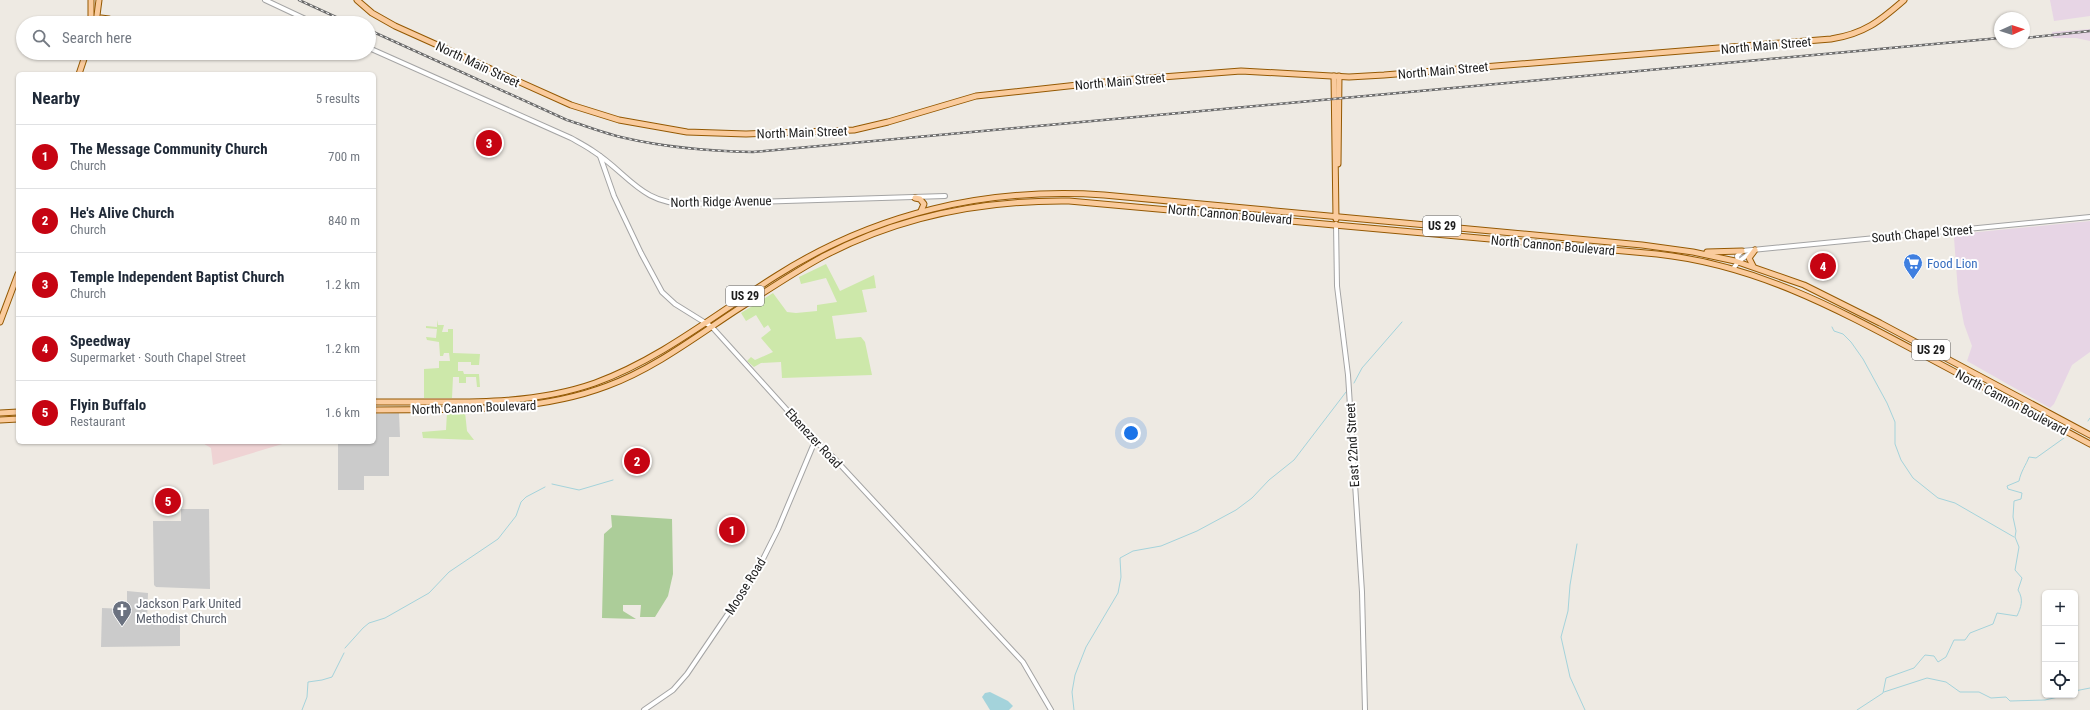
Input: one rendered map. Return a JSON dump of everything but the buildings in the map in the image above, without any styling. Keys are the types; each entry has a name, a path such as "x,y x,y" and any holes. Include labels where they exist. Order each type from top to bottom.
{"main road":[{"path":"91,0 91,16"},
{"path":"97,16 99,0"},
{"name":"North Main Street","path":"357,0 372,13 395,26 553,98 619,120 687,132 746,134 854,130 888,122 976,96 1123,80 1241,71 1336,76 1384,75 1831,40 1845,37 1870,28 1904,0"},
{"path":"80,72 84,60"},
{"name":"East 22nd Street","path":"1336,76 1339,143 1336,180 1336,224"},
{"name":"North Cannon Boulevard","path":"376,402 510,400 569,390 606,379 634,366 705,323 786,270 824,248 873,226 921,211 988,197 1057,193 1104,195 1651,246 1694,252 1738,262 1828,297 2090,435"},
{"path":"915,198 920,199 924,204 921,211"},
{"name":"North Cannon Boulevard","path":"376,410 502,408 540,404 571,398 606,386 639,372 792,275 848,245 911,222 976,207 1018,202 1082,201 1667,255 1733,269 1769,280 1833,307 2090,444"},
{"path":"1694,252 1742,250"},
{"path":"1754,267 1749,258 1755,250"},
{"path":"0,322 16,279"},
{"path":"0,413 16,412"},
{"path":"0,420 16,419"}],"street":[{"path":"265,0 299,16"},
{"name":"North Ridge Avenue","path":"376,51 571,138 600,156 649,196 666,203 678,204 944,196"},
{"name":"Ebenezer Road","path":"600,156 614,196 641,253 662,292 675,304 712,327 815,441 833,457 1023,662 1051,710"},
{"name":"South Chapel Street","path":"1738,262 1737,256 1742,250 1755,250 2090,217"},
{"name":"East 22nd Street","path":"1336,224 1337,286 1348,375 1362,592 1365,710"},
{"name":"South Chapel Street","path":"1733,269 1738,262 1755,250"},
{"name":"Moose Road","path":"644,710 673,690 687,674 757,571 778,529 815,441"}],"shaded area":[{"path":"2050,0 2090,0 2090,16 2054,21"},
{"path":"2090,29 2090,41 2076,38 2053,38 2052,32"},
{"path":"2090,221 2090,352 2072,365 2054,404 2050,408 1967,361 1972,346 1964,324 1958,292 1954,238 1958,234"},
{"path":"399,413 400,437 389,437 389,476 364,476 364,490 338,490 338,444 376,444 376,414"},
{"path":"204,444 282,444 213,465 211,448"},
{"path":"181,509 209,509 210,589 156,587 154,585 153,521 181,521"},
{"name":"Jackson Park United Methodist Church","path":"127,591 148,593 147,622 180,622 180,646 101,647 102,608 127,609"}],"green space":[{"path":"826,264 840,291 874,275 876,288 862,290 867,312 832,316 836,339 861,337 865,342 872,375 782,378 781,362 761,363 754,367 747,361 751,357 755,360 773,352 761,338 771,330 768,325 764,328 756,315 746,321 741,313 773,293 787,312 796,313 817,311 817,305 837,302 826,278 801,284 799,277"},
{"path":"437,320 438,325 444,325 442,332 448,332 448,329 453,329 453,353 480,354 479,365 471,365 471,362 458,362 458,371 463,371 464,374 479,374 480,387 477,387 476,377 466,377 466,383 459,383 459,377 453,377 452,398 424,398 424,369 439,368 439,361 450,361 449,353 444,353 443,356 440,356 439,342 427,340 426,337 436,338 437,329 426,328 426,326 437,327"},
{"path":"447,412 465,412 467,431 474,440 423,438 422,432 446,430"},
{"path":"611,515 672,519 673,574 668,596 655,617 640,617 641,605 623,605 623,611 636,619 602,618 604,534 612,527"}],"water":[{"path":"990,692 1008,701 1013,706 1009,710 990,710 982,697 985,693"}],"waterway":[{"path":"1354,383 1362,368 1402,322"},
{"path":"1832,327 1834,331 1843,334 1851,342 1863,359 1887,403 1895,422 1895,444 1901,460 1913,478 1938,498 1955,503 2014,537"},
{"path":"1074,710 1072,692 1075,675 1086,647 1118,593 1121,577 1120,558 1133,551 1161,546 1197,531 1236,510 1252,498 1269,480 1294,460 1346,392"},
{"path":"1857,710 1883,693 1886,678 1914,668 1925,655 1934,656 1938,662 1946,657 1954,640 1965,640 1970,633 1993,624 1997,613 2017,616 2021,603 2021,597 2018,590 2022,578 2015,570 2019,547 2015,537 2016,531 2013,517 2014,501 2021,499 2022,493 2008,489 2007,486 2019,481 2029,457 2036,458 2064,438"},
{"path":"552,484 579,490 613,480"},
{"path":"345,648 369,623 385,618 429,593 449,572 498,539 516,516 521,502 526,497 545,487"},
{"path":"1577,544 1570,585 1568,611 1561,637 1570,677 1585,710"},
{"path":"302,710 307,697 308,682 332,677 344,653"},
{"path":"1884,692 1927,678 1946,682 1960,692 1979,692 1991,698 2006,697 2010,701 2045,700 2054,698"},
{"path":"2078,690 2090,688"}],"railway":[{"path":"299,0 334,16"},
{"path":"2030,37 2090,31"},
{"path":"376,33 567,120 603,132 673,147 753,152 1994,39"}],"place":[{"name":"Temple Independent Baptist Church","path":"489,143"},
{"name":"Speedway","path":"1823,266"},
{"name":"Food Lion","path":"1913,280"},
{"name":"He's Alive Church","path":"637,461"},
{"name":"Flyin Buffalo","path":"168,501"},
{"name":"The Message Community Church","path":"732,530"},
{"name":"Jackson Park United Methodist Church","path":"122,627"}]}
